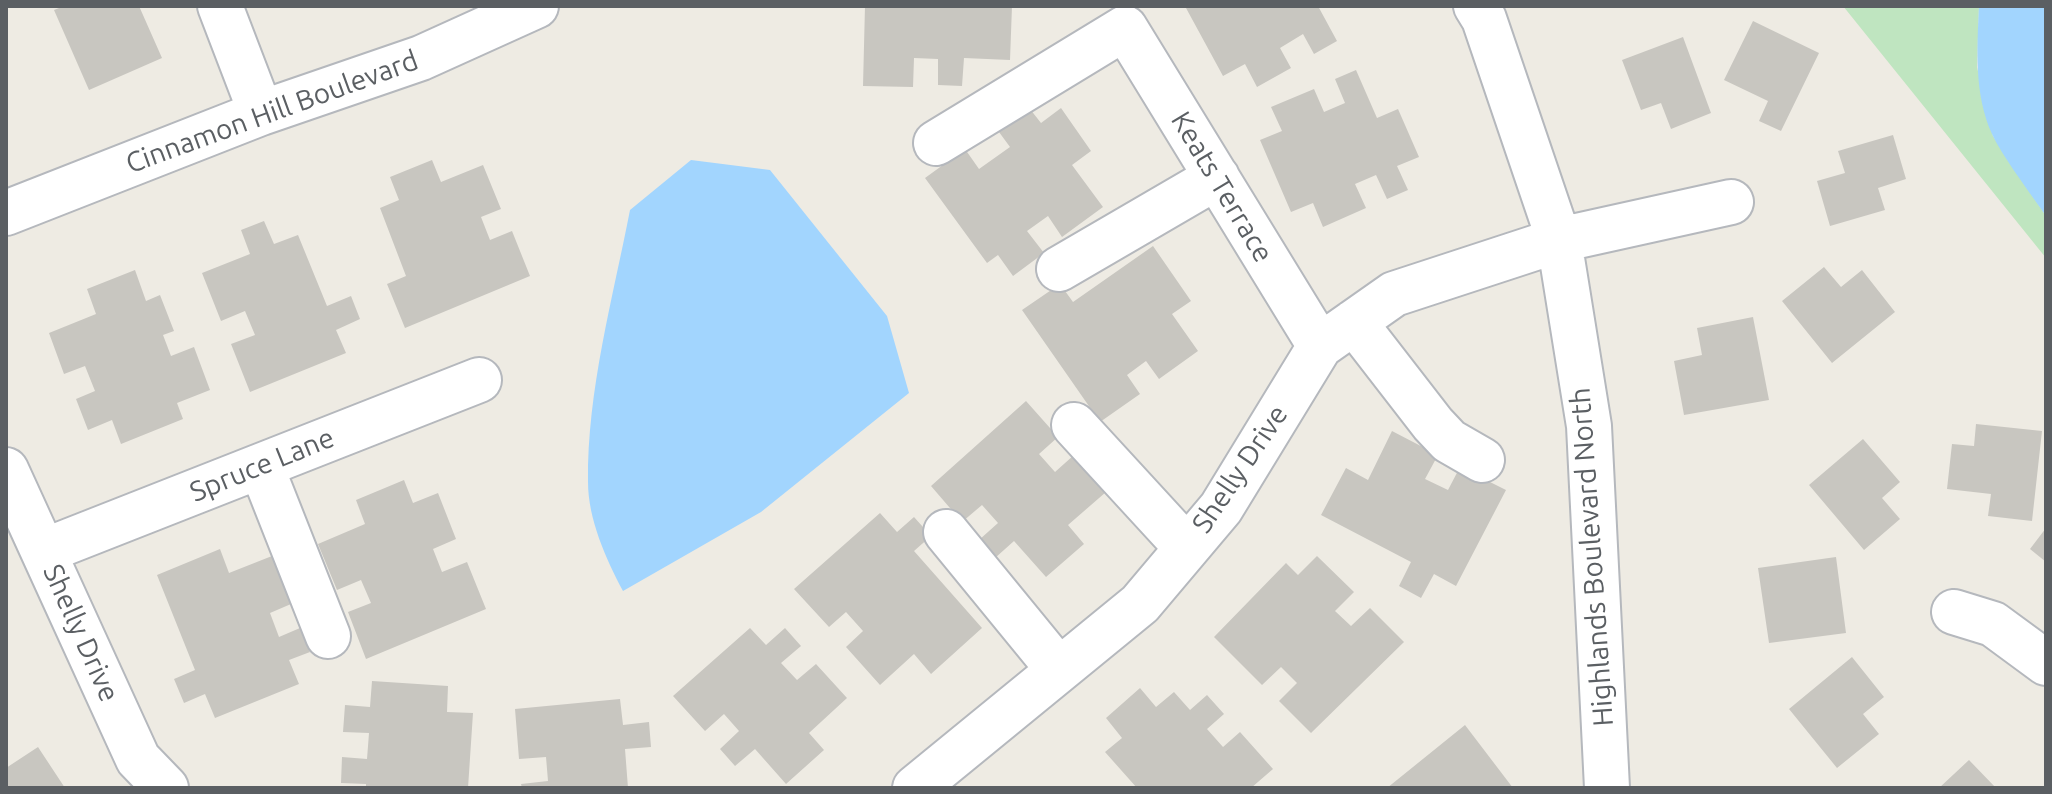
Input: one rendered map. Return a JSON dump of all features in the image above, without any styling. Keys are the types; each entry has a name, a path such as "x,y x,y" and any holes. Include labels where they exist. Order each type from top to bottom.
{"street":[{"path":"220,6 261,113"},
{"name":"Cinnamon Hill Boulevard","path":"6,213 261,113 421,58 536,6"},
{"name":"Highlands Boulevard North","path":"1476,6 1484,19 1559,240 1589,426 1607,788"},
{"name":"Keats Terrace","path":"936,143 1125,28 1217,177 1337,334 1449,441 1482,460"},
{"path":"1059,269 1217,177"},
{"name":"Shelly Drive","path":"915,788 1140,604 1221,508 1337,334 1394,294 1559,240 1731,202"},
{"name":"Spruce Lane","path":"44,551 479,380"},
{"path":"1074,425 1187,548"},
{"path":"261,466 328,636"},
{"name":"Shelly Drive","path":"6,470 138,759 166,788"},
{"path":"946,532 1059,670"},
{"path":"1954,612 1993,624 2046,663"}],"green space":[{"path":"1843,6 1979,6 1977,67 1993,136 2046,216 2046,258"}],"water":[{"path":"1979,6 2046,6 2046,216 2003,153 1986,119 1978,71"},
{"path":"691,160 770,170 887,316 909,393 761,512 623,591 599,538 589,496 589,448 596,379 630,210"}],"building":[{"path":"64,6 139,6 162,58 89,90 54,10"},
{"path":"865,6 1012,6 1010,60 964,58 962,86 938,85 938,59 914,58 913,87 863,86"},
{"path":"1318,6 1337,41 1314,54 1303,34 1280,48 1291,68 1257,87 1245,64 1223,76 1186,8"},
{"path":"1753,21 1819,53 1781,131 1759,121 1768,101 1724,80"},
{"path":"1683,37 1711,113 1671,129 1661,103 1641,110 1622,60"},
{"path":"1356,70 1377,118 1398,109 1419,157 1397,166 1408,190 1387,199 1376,175 1355,184 1366,208 1323,227 1313,203 1291,212 1260,140 1282,131 1271,107 1314,89 1324,112 1345,103 1335,79"},
{"path":"1061,108 1091,151 1072,165 1103,207 1062,237 1048,216 1027,231 1044,253 1013,276 998,255 987,263 925,178 965,149 979,169 1010,147 999,132 1030,109 1041,123"},
{"path":"1893,135 1906,179 1878,188 1885,210 1830,226 1817,181 1845,173 1838,151"},
{"path":"432,160 441,182 483,165 501,209 481,217 490,240 512,231 530,276 405,328 387,284 406,276 380,208 399,200 390,177"},
{"path":"264,221 274,244 298,235 327,306 351,296 360,319 336,330 346,353 250,392 231,344 255,335 245,311 221,321 202,273 250,254 241,230"},
{"path":"1153,246 1191,301 1172,314 1198,351 1159,379 1146,361 1127,375 1140,394 1100,422 1022,310 1060,284 1073,302"},
{"path":"1824,267 1841,287 1862,270 1895,312 1832,363 1782,301"},
{"path":"135,270 146,301 160,295 174,331 163,335 171,356 194,347 210,390 177,403 183,419 121,444 112,420 88,430 76,399 95,391 85,366 64,374 49,333 96,314 87,289"},
{"path":"1753,317 1769,400 1684,415 1674,361 1702,355 1697,328"},
{"path":"1026,401 1058,437 1039,454 1055,472 1074,455 1106,492 1068,525 1084,544 1046,577 1014,541 995,558 979,540 998,523 982,505 962,522 931,486"},
{"path":"1976,424 2042,431 2032,521 1988,516 1991,494 1947,489 1952,444 1974,446"},
{"path":"1392,431 1438,455 1425,479 1448,490 1460,467 1506,490 1456,586 1434,574 1421,598 1399,586 1411,562 1321,515 1346,468 1368,480"},
{"path":"1863,439 1900,482 1882,498 1900,519 1864,550 1809,485"},
{"path":"404,480 413,503 438,493 456,539 433,549 442,572 467,562 486,609 366,659 348,612 371,603 361,580 337,590 318,544 365,524 356,500"},
{"path":"880,513 897,532 914,517 931,536 914,551 982,628 931,674 914,654 880,685 846,647 863,631 846,612 829,627 794,589"},
{"path":"2046,528 2046,562 2030,549"},
{"path":"220,549 229,573 272,556 291,604 270,613 279,637 300,628 310,652 289,660 299,684 215,718 205,694 184,703 174,679 195,670 157,575"},
{"path":"1317,556 1354,592 1335,611 1351,626 1370,608 1404,642 1311,733 1279,701 1297,683 1281,667 1262,685 1214,637 1286,563 1298,575"},
{"path":"1836,557 1846,633 1769,643 1758,568"},
{"path":"750,628 766,645 785,628 801,646 781,663 797,680 816,664 847,698 809,733 824,750 786,784 755,749 735,766 720,749 739,731 724,714 705,731 673,696"},
{"path":"1852,657 1884,697 1863,714 1879,734 1837,768 1789,709"},
{"path":"372,681 448,686 447,712 473,713 468,788 366,788 366,784 341,783 342,757 367,759 369,733 343,732 345,705 370,707"},
{"path":"1140,688 1156,707 1174,692 1190,710 1207,695 1224,714 1207,729 1223,747 1240,732 1273,769 1251,788 1137,788 1105,752 1122,738 1106,718"},
{"path":"620,699 623,725 649,722 651,747 625,749 628,788 522,788 521,784 548,781 546,757 519,759 515,709"},
{"path":"1465,725 1513,788 1387,788"},
{"path":"38,747 65,788 6,788 6,768"},
{"path":"1969,760 1996,788 1939,788"}]}
